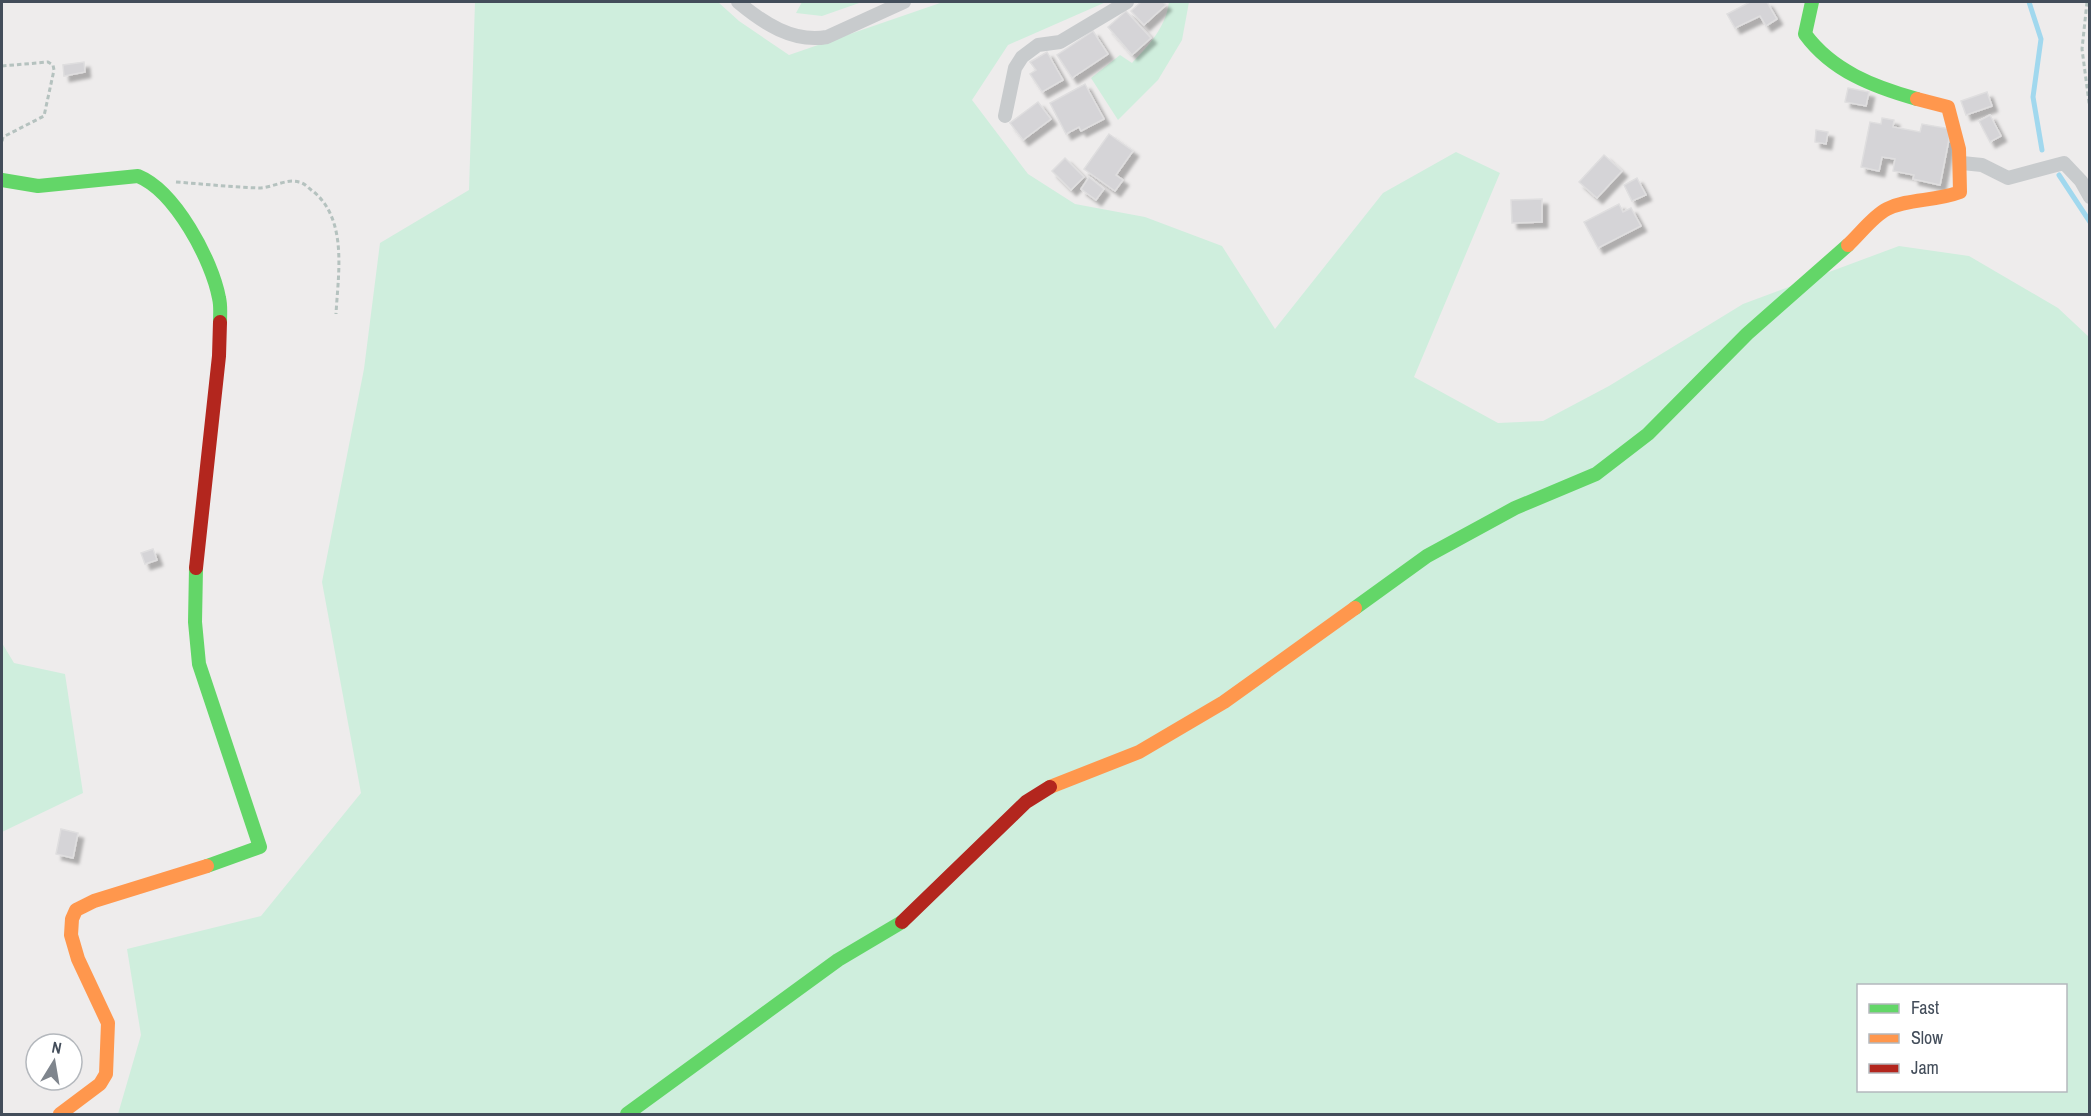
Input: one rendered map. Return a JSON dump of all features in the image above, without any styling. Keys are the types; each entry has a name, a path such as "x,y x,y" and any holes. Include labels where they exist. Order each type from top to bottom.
{"street":[{"path":"738,2 784,33 815,39 827,37 904,2"},
{"path":"1005,116 1015,68 1022,57 1038,45 1060,42 1127,2"},
{"path":"627,1114 838,960 902,922 1033,797 1047,788 1139,752 1224,702 1427,556 1515,508 1596,474 1648,434 1747,334 1819,273 1884,210 1903,203 1940,200 1960,192 1962,163 1958,136 1948,107 1914,99 1842,70 1814,50 1805,34 1812,2"},
{"path":"1962,163 1982,165 2008,178 2064,163 2081,181 2090,197"},
{"path":"2,180 38,186 117,176 153,182 198,243 211,268 220,300 219,356 195,576 195,622 199,664 260,847 152,885 94,901 76,910 72,919 71,934 78,959 108,1023 105,1074 100,1084 60,1114"}],"path":[{"path":"2087,2 2082,49 2090,110"},
{"path":"2,66 48,62 53,65 54,70 44,116 3,137 2,141"},
{"path":"145,179 261,188 295,181 302,182 317,195 329,211 336,232 339,254 336,314"}],"green space":[{"path":"475,2 718,2 739,21 789,55 943,2 1106,2 1008,45 972,100 1028,174 1075,204 1145,217 1222,246 1275,329 1383,193 1456,152 1500,173 1414,377 1498,423 1543,421 1609,386 1743,304 1899,246 1969,256 2058,308 2089,337 2089,1114 118,1114 141,1035 127,949 261,916 361,793 322,582 364,369 380,243 469,190"},
{"path":"802,2 862,2 822,16 796,13"},
{"path":"1169,2 1189,2 1182,40 1158,80 1118,120 1091,78 1120,55 1132,63 1160,28"},
{"path":"2,643 14,663 65,674 83,793 2,832"}],"building":[{"path":"1141,2 1163,2 1166,5 1144,25 1131,11"},
{"path":"1750,2 1767,2 1777,19 1766,26 1760,16 1735,28 1727,14"},
{"path":"1126,11 1151,38 1132,55 1108,27"},
{"path":"1093,31 1108,54 1072,78 1057,55"},
{"path":"1047,52 1063,80 1042,92 1030,74 1036,70 1030,62"},
{"path":"84,62 85,72 64,76 63,65"},
{"path":"1085,84 1104,119 1081,131 1079,127 1066,134 1050,103"},
{"path":"1848,88 1869,92 1866,106 1845,102"},
{"path":"1987,92 1992,106 1966,115 1961,101"},
{"path":"1038,102 1051,119 1023,140 1010,123"},
{"path":"1990,115 2001,136 1990,142 1979,121"},
{"path":"1882,118 1894,120 1893,127 1920,132 1922,124 1951,129 1940,185 1913,179 1914,175 1893,171 1895,159 1882,157 1879,171 1861,167 1870,122 1881,124"},
{"path":"1816,130 1828,132 1826,144 1815,142"},
{"path":"1109,134 1133,151 1116,175 1123,180 1115,191 1084,169"},
{"path":"1604,155 1622,171 1597,198 1579,182"},
{"path":"1065,158 1084,177 1071,190 1052,171"},
{"path":"1089,177 1104,189 1096,200 1081,189"},
{"path":"1637,178 1646,195 1632,201 1624,185"},
{"path":"1542,199 1542,222 1512,223 1511,200"},
{"path":"1619,204 1623,212 1631,208 1641,226 1598,248 1584,222"},
{"path":"153,549 157,560 145,564 141,553"},
{"path":"61,829 78,833 73,858 56,854"}],"waterway":[{"path":"2029,2 2041,39 2033,97 2042,150"},
{"path":"2059,175 2090,222"}],"traffic: fast":[{"path":"1812,2 1805,34 1816,47 1841,68 1855,76 1917,99"},
{"path":"2,180 38,186 138,176 152,184 178,211 190,228 209,265 220,304 220,322"},
{"path":"1355,608 1427,556 1515,508 1596,474 1648,434 1747,334 1848,245"},
{"path":"196,568 195,622 199,664 260,847 207,866"},
{"path":"627,1114 838,960 902,922"}],"traffic: slow":[{"path":"1848,245 1887,209 1904,203 1960,192 1959,149 1948,107 1917,99"},
{"path":"1050,787 1139,752 1224,702 1355,608"},
{"path":"60,1114 100,1084 106,1074 108,1023 78,959 71,935 72,919 76,910 94,901 207,866"}],"traffic: jam":[{"path":"196,568 219,356 220,322"},
{"path":"902,922 1026,802 1050,787"}]}
